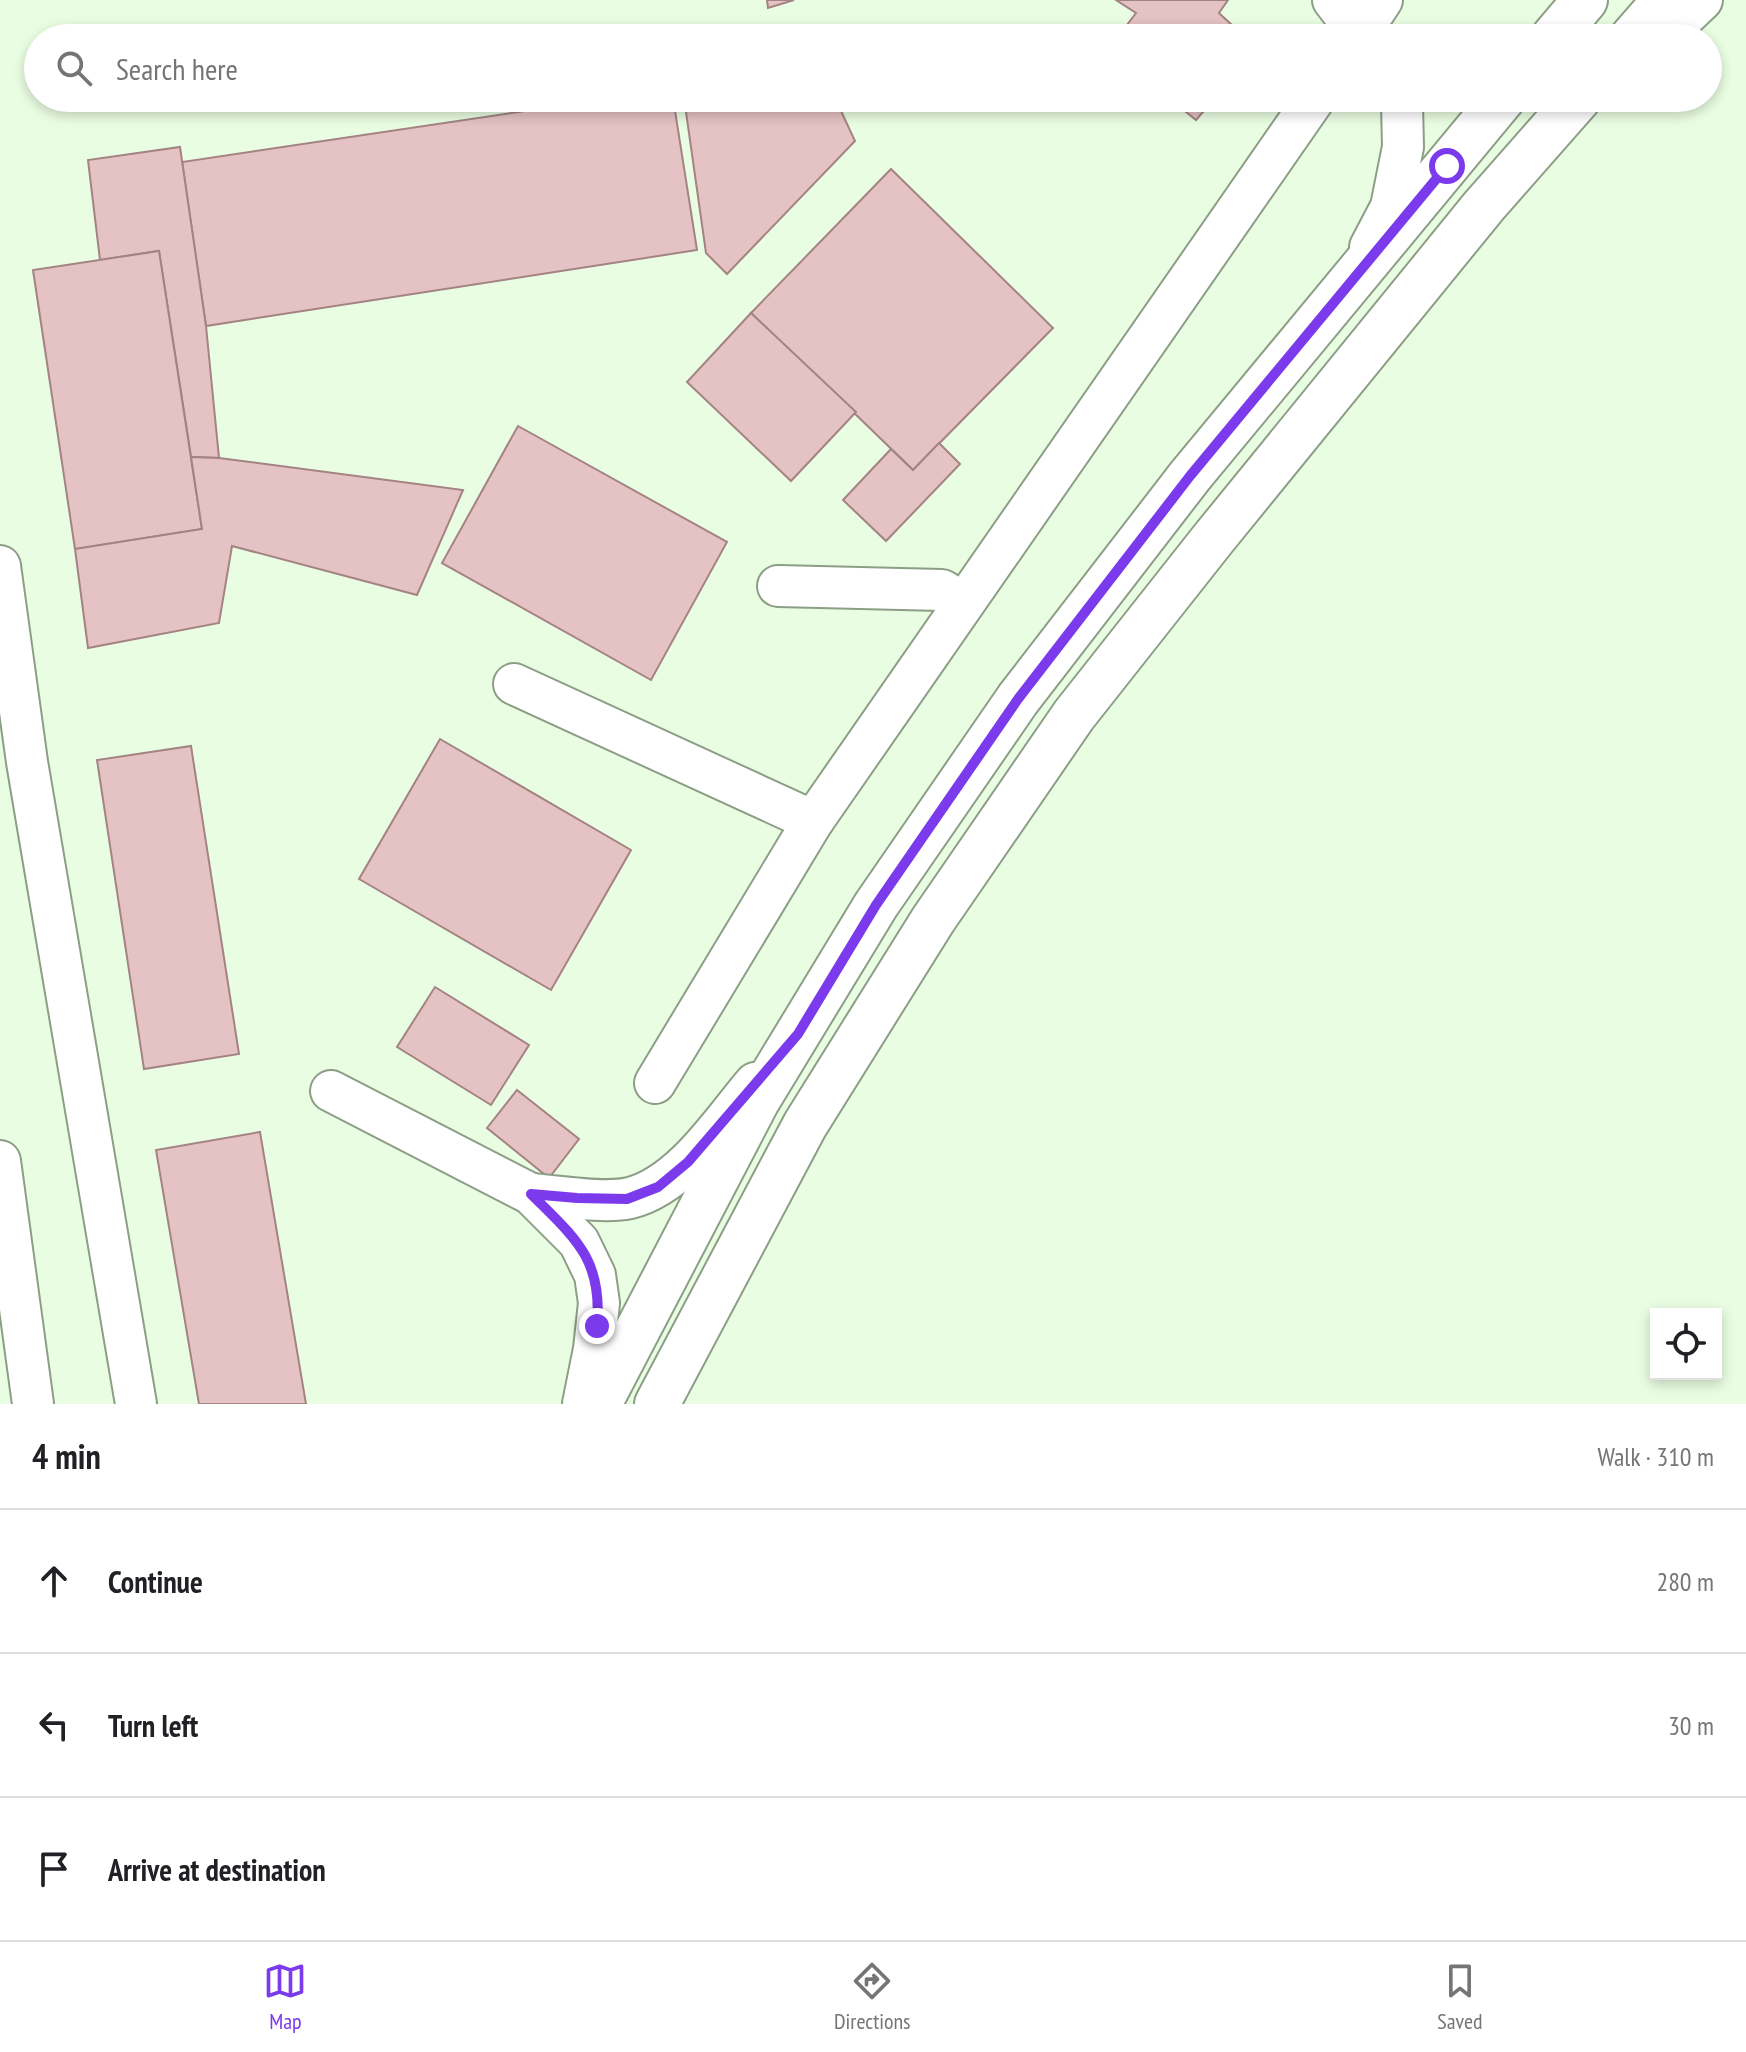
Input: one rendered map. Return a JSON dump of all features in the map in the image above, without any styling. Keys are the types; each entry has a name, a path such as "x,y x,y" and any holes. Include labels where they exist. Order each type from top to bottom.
{"main road":[{"path":"1565,24 1585,0"},
{"path":"1644,24 1665,0"},
{"path":"599,1404 750,1115 798,1034 876,905 1018,699 1190,476 1491,112"},
{"path":"657,1404 805,1125 950,894 1074,715 1484,206 1567,112"}],"street":[{"path":"1333,0 1350,24"},
{"path":"1367,24 1382,0"},
{"path":"1677,24 1702,0"},
{"path":"655,1083 813,821 1305,112"},
{"path":"1354,278 1391,207 1403,147 1402,112"},
{"path":"1484,206 1583,112"},
{"path":"0,566 13,754 136,1404"},
{"path":"778,586 942,590 963,603"},
{"path":"514,684 813,821"},
{"path":"531,1194 627,1199 658,1187 688,1162 798,1034"},
{"path":"331,1091 531,1194 579,1242 595,1275 599,1303 583,1404"},
{"path":"0,1161 33,1404"}],"building":[{"path":"767,0 794,0 768,8"},
{"path":"1116,0 1228,0 1219,13 1231,24 1128,24 1136,13"},
{"path":"518,112 675,112 697,250 206,326 182,162"},
{"path":"686,112 842,112 855,141 727,274 706,253"},
{"path":"1186,112 1203,112 1196,120"},
{"path":"180,147 206,326 219,458 191,457 159,251 100,260 88,160"},
{"path":"891,169 1053,328 913,470 751,313"},
{"path":"159,251 202,529 75,549 33,270"},
{"path":"751,313 856,412 791,481 687,382"},
{"path":"518,426 727,542 651,680 442,563"},
{"path":"939,443 960,464 886,541 843,500 891,449 913,470"},
{"path":"191,457 463,490 417,595 232,546 219,623 88,648 75,549 202,529"},
{"path":"440,739 631,850 551,990 359,879"},
{"path":"191,746 239,1054 144,1069 97,760"},
{"path":"435,987 529,1045 491,1105 397,1047"},
{"path":"517,1090 579,1139 549,1178 487,1128"},
{"path":"260,1132 306,1404 199,1404 156,1150"}],"route":[{"path":"597,1326 599,1303 595,1275 579,1242 531,1194 627,1199 658,1187 688,1162 798,1034 876,905 1018,699 1190,476 1447,166"}]}
